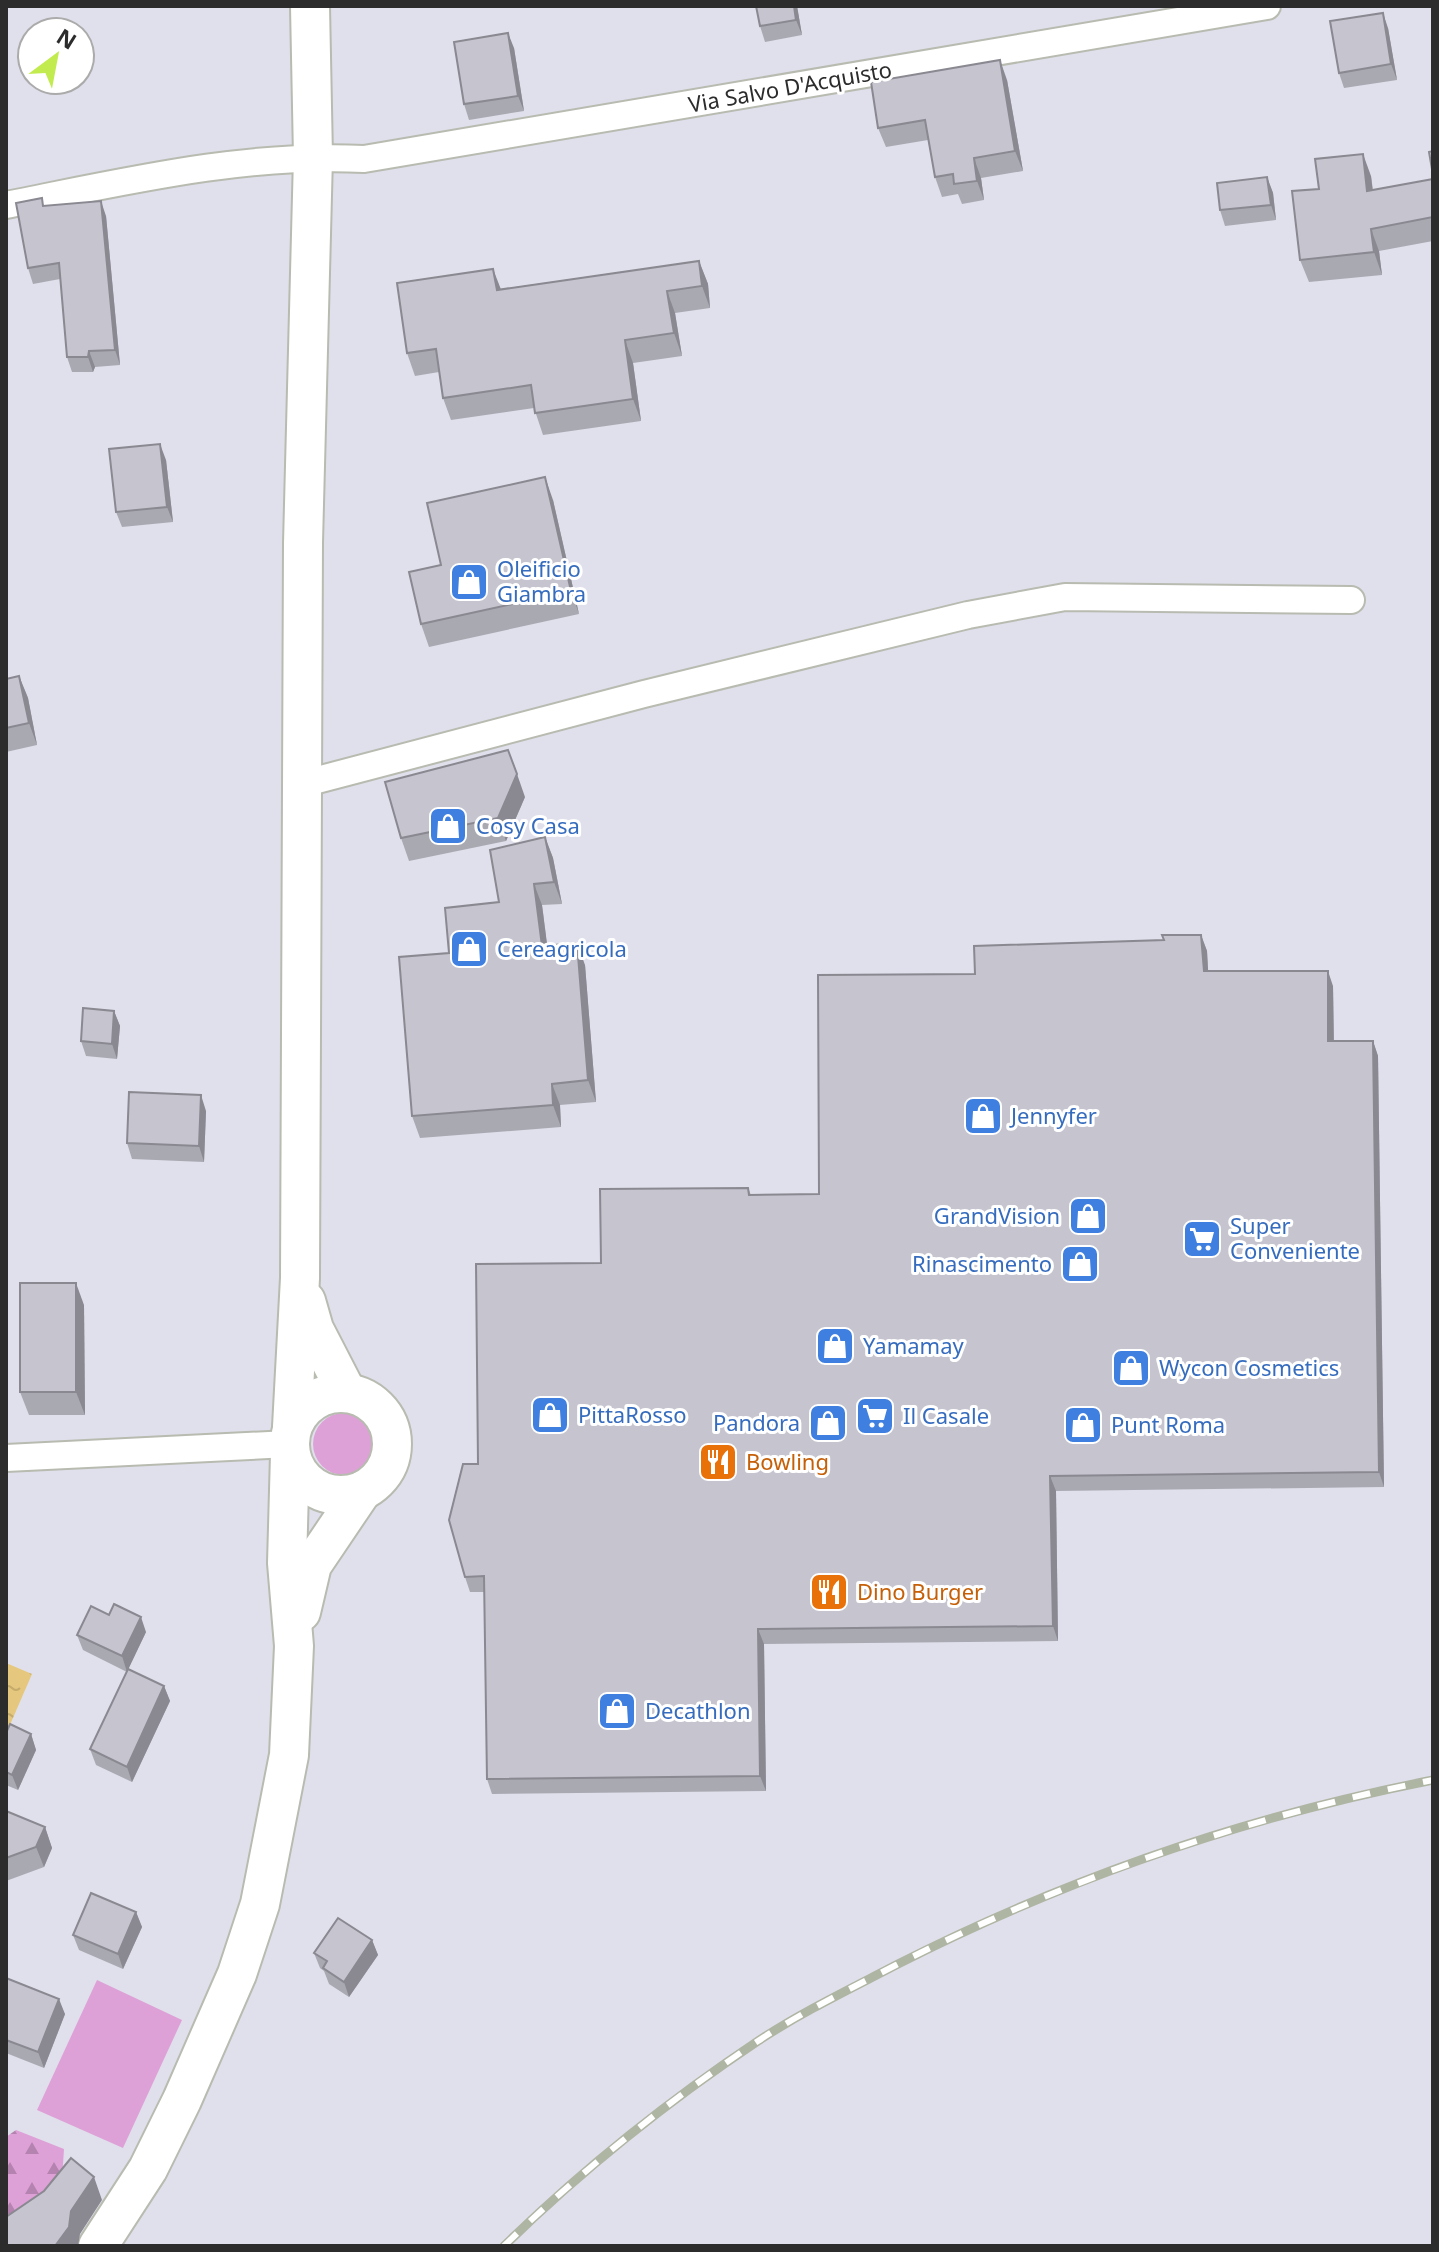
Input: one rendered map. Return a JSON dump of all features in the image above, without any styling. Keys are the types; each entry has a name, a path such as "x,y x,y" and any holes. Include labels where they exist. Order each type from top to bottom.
{"main road":[{"path":"98,2246 148,2169 237,1974 260,1904 289,1755 294,1646 287,1563 300,1278 303,543 313,157 310,6"},
{"path":"300,1278 314,1329 347,1393"},
{"path":"294,1646 312,1565 362,1491 383,1472 390,1456 392,1439 379,1410 367,1400 347,1393 329,1393 314,1400 301,1412 291,1442 296,1468 317,1489 332,1494 362,1491"}],"street":[{"name":"Via Salvo D'Acquisto","path":"6,205 152,176 313,157 364,159 1267,6"},
{"path":"302,784 690,683 968,615 1051,600 1079,597 1351,600"},
{"path":"6,1458 291,1442"}],"green space":[{"path":"344,1413 356,1415 366,1422 373,1432 373,1456 366,1466 356,1473 344,1475 332,1473 322,1466 315,1456 313,1444 315,1432 322,1422 332,1415"},
{"path":"97,1980 182,2020 123,2148 37,2110"},
{"path":"16,2130 64,2149 62,2180 6,2234 6,2137"}],"water":[{"path":"6,1663 32,1674 6,1734"}],"building":[{"path":"756,6 794,6 796,20 760,26"},
{"path":"1383,13 1391,64 1339,73 1330,21"},
{"path":"508,33 518,96 464,104 454,42"},
{"path":"1000,60 1015,151 974,158 977,181 954,184 953,174 935,177 925,120 878,128 871,82"},
{"path":"1433,151 1433,175 1429,152"},
{"path":"1363,154 1367,191 1433,179 1433,217 1371,229 1374,252 1300,260 1292,191 1319,189 1315,159"},
{"path":"1267,177 1271,205 1220,210 1217,183"},
{"path":"42,198 43,206 101,201 115,350 89,351 88,357 67,357 59,263 28,268 16,203"},
{"path":"699,261 702,286 667,291 674,333 625,340 633,399 535,413 531,385 443,398 436,349 407,353 397,283 493,269 497,290"},
{"path":"160,444 167,507 116,512 109,449"},
{"path":"545,477 571,591 421,624 409,572 441,565 427,503"},
{"path":"19,676 29,723 6,728 6,679"},
{"path":"508,750 517,774 498,818 401,838 385,782"},
{"path":"545,837 554,882 534,884 542,946 577,943 588,1080 552,1084 553,1105 412,1116 399,957 449,953 445,908 499,902 490,850"},
{"path":"1162,935 1201,935 1204,971 1328,971 1328,1041 1373,1041 1379,1472 1050,1476 1053,1626 758,1629 760,1776 487,1779 484,1576 465,1577 449,1520 463,1464 478,1464 476,1264 601,1263 600,1189 748,1188 749,1195 819,1194 818,975 975,974 974,946 1164,940"},
{"path":"83,1008 114,1011 112,1044 81,1041"},
{"path":"129,1092 201,1095 199,1146 127,1143"},
{"path":"20,1283 76,1283 76,1392 20,1392"},
{"path":"114,1604 141,1617 122,1656 77,1635 91,1606 109,1615"},
{"path":"128,1669 164,1686 127,1767 90,1749"},
{"path":"10,1724 31,1734 12,1775 6,1772 6,1733"},
{"path":"6,1811 45,1827 36,1847 6,1858"},
{"path":"91,1893 136,1912 118,1954 73,1935"},
{"path":"338,1918 372,1940 344,1982 323,1968 327,1961 314,1953"},
{"path":"6,1978 59,1999 38,2052 6,2040"},
{"path":"71,2158 94,2177 71,2211 69,2227 55,2246 6,2246 6,2217 44,2191"}],"railway":[{"path":"504,2246 626,2138 724,2064 775,2030 896,1965 1025,1905 1158,1854 1295,1812 1433,1780"}],"place":[{"name":"Oleificio Giambra","path":"469,582"},
{"name":"Cosy Casa","path":"448,826"},
{"name":"Cereagricola","path":"469,949"},
{"name":"Jennyfer","path":"983,1116"},
{"name":"GrandVision","path":"1088,1216"},
{"name":"Super Conveniente","path":"1202,1239"},
{"name":"Rinascimento","path":"1080,1264"},
{"name":"Yamamay","path":"835,1346"},
{"name":"Wycon Cosmetics","path":"1131,1368"},
{"name":"PittaRosso","path":"550,1415"},
{"name":"Il Casale","path":"875,1416"},
{"name":"Pandora","path":"828,1423"},
{"name":"Punt Roma","path":"1083,1425"},
{"name":"Bowling","path":"718,1462"},
{"name":"Dino Burger","path":"829,1592"},
{"name":"Decathlon","path":"617,1711"}]}
